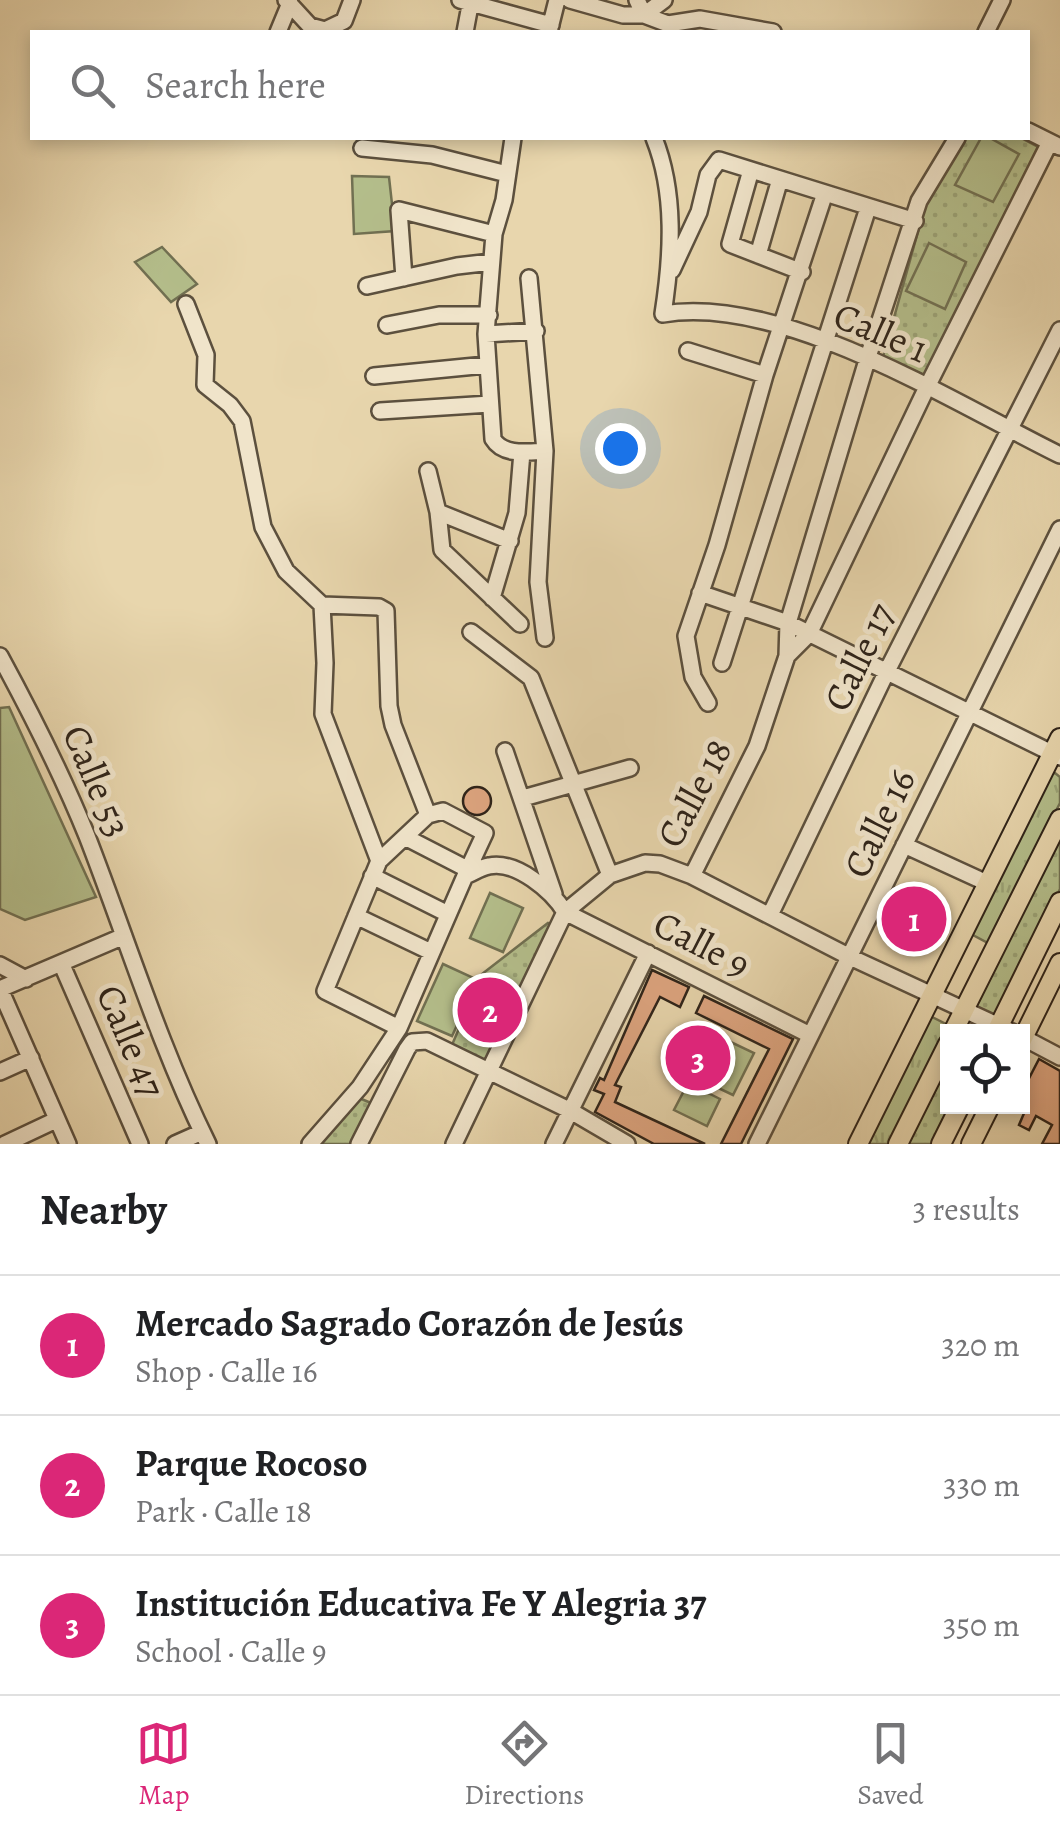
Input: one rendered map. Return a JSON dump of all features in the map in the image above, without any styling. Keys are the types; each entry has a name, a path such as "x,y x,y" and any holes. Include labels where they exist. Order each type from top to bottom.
{"main road":[{"path":"858,1144 1058,749"},
{"path":"958,1024 1060,818"},
{"path":"1004,1024 1060,902"},
{"path":"1030,1024 1060,962"},
{"path":"898,1144 940,1060"},
{"path":"942,1144 956,1114"},
{"path":"971,1144 986,1114"}],"street":[{"path":"279,30 288,2 310,26 325,30 344,21 352,0"},
{"path":"465,30 467,1 550,29 557,0"},
{"path":"570,0 623,15 664,0"},
{"path":"987,30 1002,0"},
{"path":"640,8 668,24 700,19 762,30"},
{"path":"1030,132 1055,145"},
{"path":"513,140 504,200 494,234 486,334 493,439 497,446 522,452 545,451"},
{"path":"655,140 668,190 670,275"},
{"path":"787,656 788,623 868,357 920,201 955,140"},
{"name":"Calle 18","path":"454,1144 565,912 610,875 652,863 692,876 757,746 787,656 810,634 927,387 1055,145"},
{"path":"362,148 432,155 507,174"},
{"path":"670,275 699,212 713,166 719,160 915,220"},
{"path":"750,170 730,244 802,272"},
{"path":"758,255 780,179"},
{"path":"708,703 693,677 686,636 739,473 765,376 826,193"},
{"path":"722,663 868,208"},
{"path":"404,278 399,210 494,234"},
{"path":"367,286 491,262"},
{"name":"Calle 1","path":"670,275 663,314 690,309 724,312 827,341 868,357 1060,456"},
{"path":"529,278 545,451 538,582 546,638"},
{"path":"186,304 206,355 204,386 230,405 242,421 263,527 286,570 322,605 323,714 375,869 448,914"},
{"path":"387,325 439,315 489,315"},
{"name":"Calle 17","path":"770,915 887,671 1060,330"},
{"path":"486,334 536,331"},
{"path":"688,351 765,376"},
{"path":"374,376 486,365"},
{"path":"380,411 490,404"},
{"path":"492,598 517,513 522,452"},
{"path":"428,471 442,550 520,624"},
{"path":"438,512 510,541"},
{"name":"Calle 16","path":"756,1144 1060,529"},
{"path":"700,593 788,623 970,713 1058,749"},
{"path":"322,605 379,607 386,612 393,726 428,815"},
{"path":"472,632 531,678 610,875"},
{"name":"Calle 53","path":"0,656 56,763 128,954 205,1138"},
{"path":"505,751 554,894 565,912"},
{"path":"523,798 630,768"},
{"path":"310,1144 360,1086 399,1028 485,833 443,811 428,815 375,869 325,990 399,1028"},
{"path":"405,836 467,873"},
{"path":"904,845 987,883"},
{"path":"467,873 486,866 503,866 532,878 554,894"},
{"path":"692,876 992,1024"},
{"name":"Calle 9","path":"565,912 810,1035"},
{"path":"356,916 431,952"},
{"path":"68,1144 0,989 124,936"},
{"name":"Calle 53","path":"124,936 135,948 217,1144"},
{"path":"554,1144 648,953"},
{"path":"0,965 26,979"},
{"name":"Calle 47","path":"62,965 140,1144"},
{"path":"359,1144 412,1042 427,1041 570,1110 627,1144"},
{"path":"1030,1042 1060,1057"},
{"path":"0,1072 31,1058"},
{"path":"5,1144 56,1120"},
{"path":"174,1144 205,1138"}],"green space":[{"path":"963,140 1025,140 1040,148 926,376 883,357 926,203"},
{"path":"980,140 994,140 1019,154 993,202 955,185"},
{"path":"352,176 389,177 395,231 354,234"},
{"path":"929,243 966,262 945,309 906,291"},
{"path":"162,247 197,284 171,302 135,262"},
{"path":"9,707 96,897 25,920 0,909 0,708"},
{"path":"1049,774 1060,777 1060,803 988,943 971,934"},
{"path":"1060,827 1060,889 998,1012 994,1017 975,1011 973,1001"},
{"path":"490,893 523,908 503,952 470,938"},
{"path":"548,923 554,925 488,1065 452,1045 482,974"},
{"path":"443,964 478,980 452,1036 417,1021"},
{"path":"930,1016 946,1024 940,1024 940,1046 891,1144 866,1144"},
{"path":"716,1035 754,1053 733,1095 695,1077"},
{"path":"940,1067 940,1114 948,1114 933,1144 903,1144"},
{"path":"688,1083 720,1099 707,1126 674,1110"},
{"path":"359,1098 371,1103 351,1144 314,1144"}],"building":[{"path":"477,787 487,791 491,801 487,811 477,815 467,811 463,801 467,791"},
{"path":"652,970 689,987 680,1007 660,997 615,1085 621,1087 615,1102 705,1144 654,1144 595,1112 604,1094 594,1090 600,1078 604,1080"},
{"path":"704,996 793,1039 741,1144 721,1144 769,1049 696,1013"},
{"path":"1039,1059 1060,1071 1060,1144 1042,1144 1052,1125 1036,1116 1029,1130 1019,1125 1024,1114 1030,1114 1030,1076"}],"place":[{"name":"Mercado Sagrado Corazón de Jesús","path":"914,919"},
{"name":"Parque Rocoso","path":"490,1010"},
{"name":"Institución Educativa Fe Y Alegria 37","path":"698,1058"}]}
